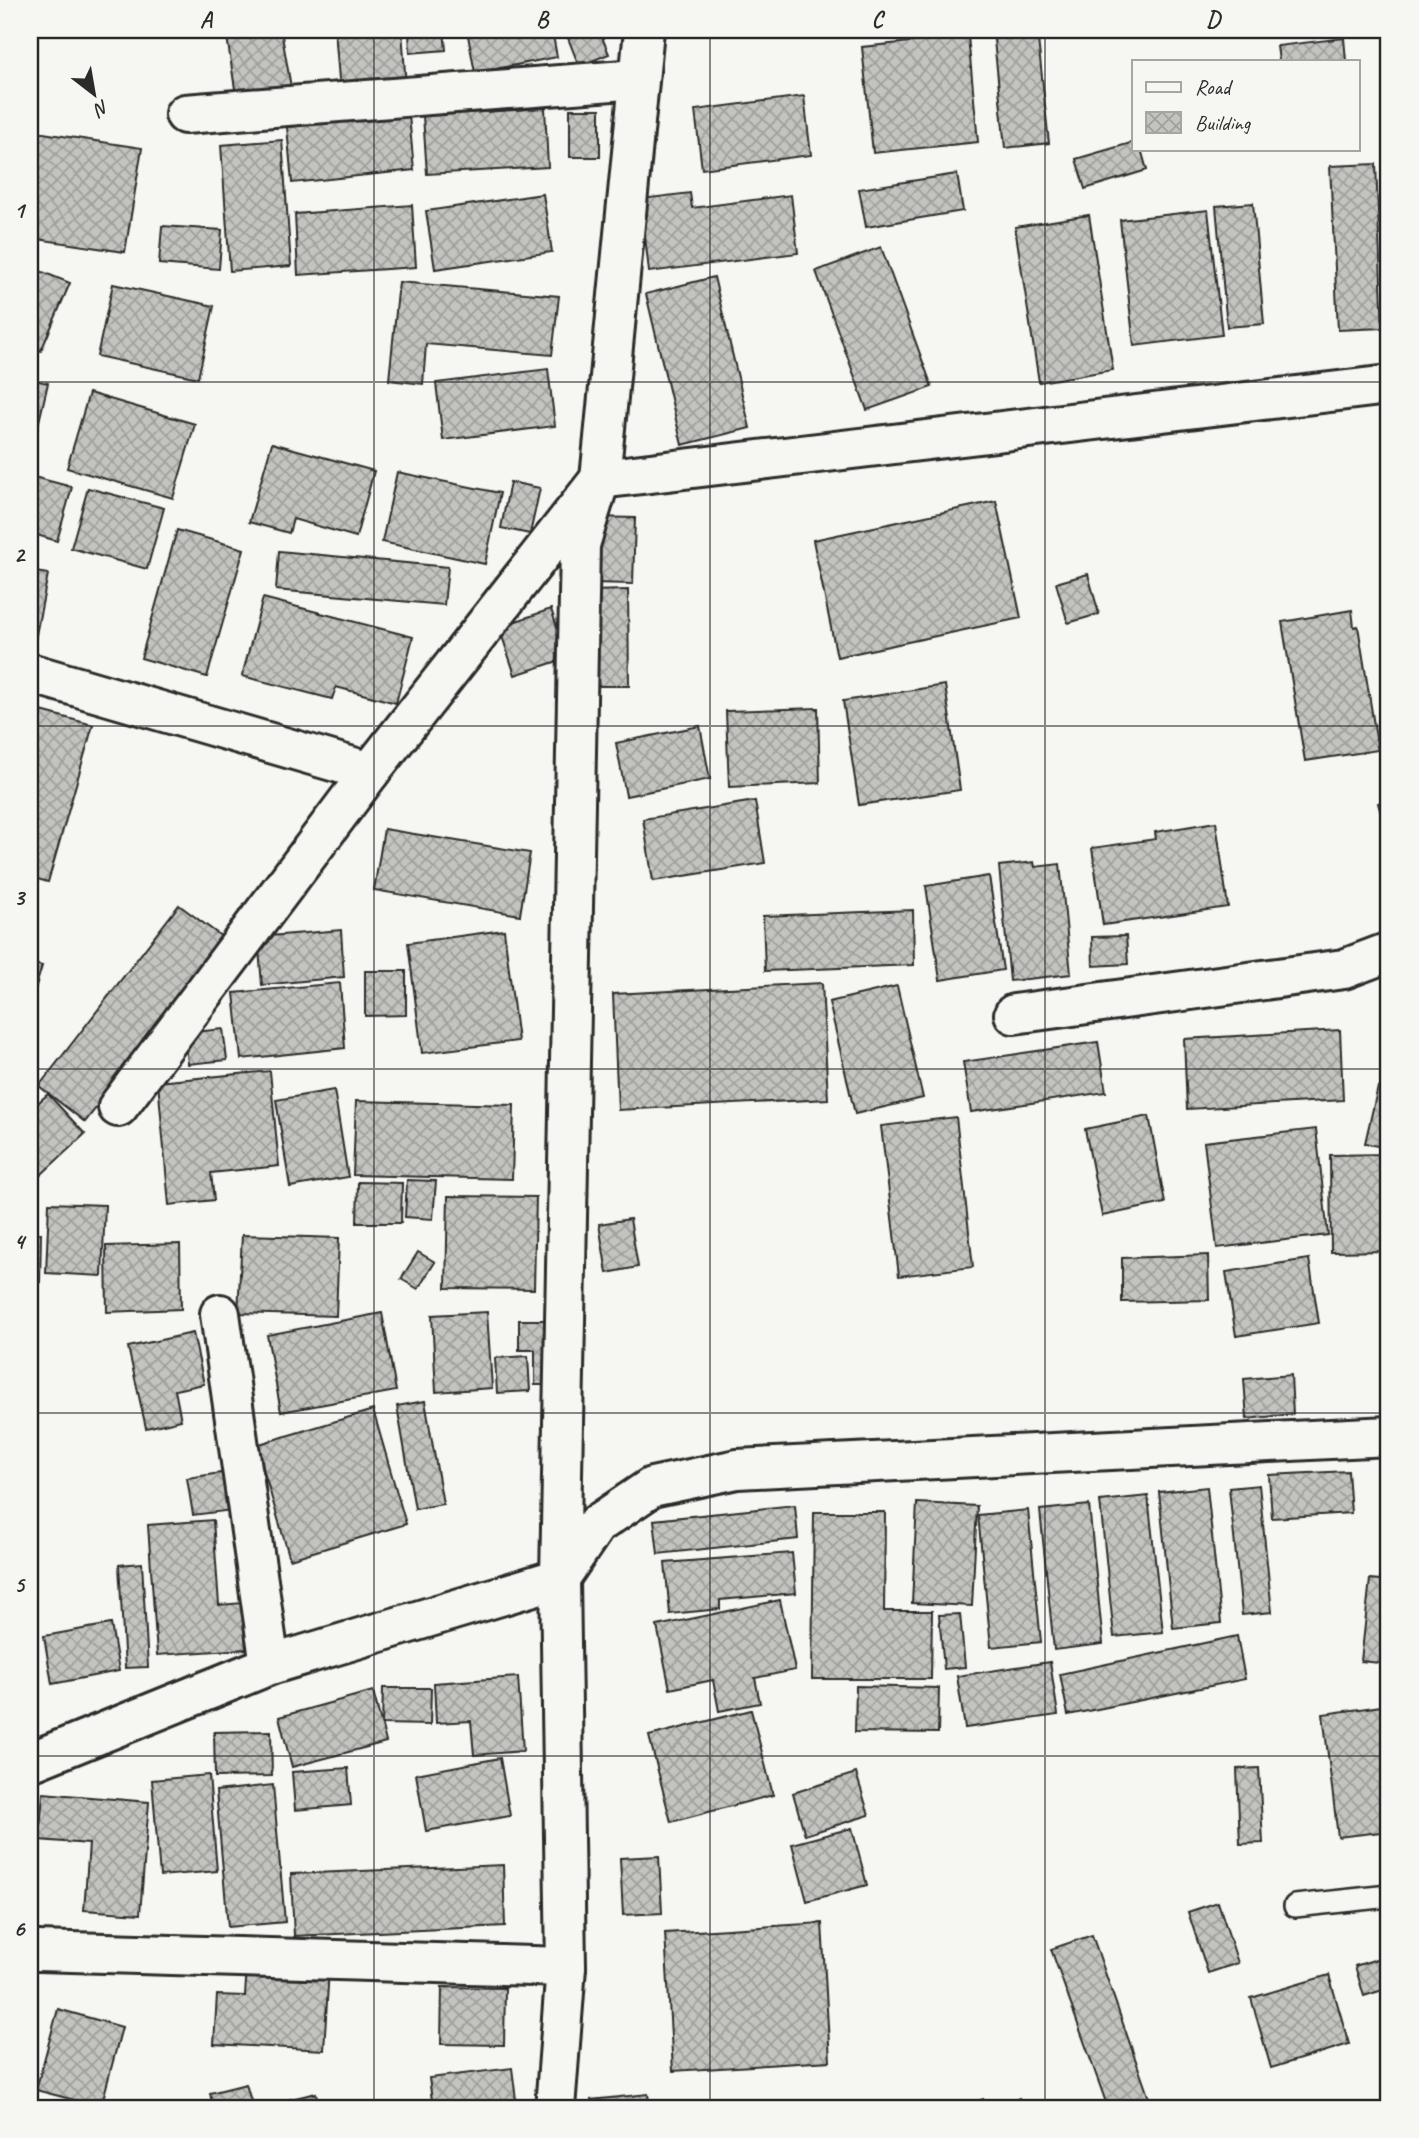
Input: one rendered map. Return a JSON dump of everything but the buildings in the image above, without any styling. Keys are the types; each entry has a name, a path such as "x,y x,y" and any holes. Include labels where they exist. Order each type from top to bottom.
{"street":[{"path":"555,2108 566,1967 560,1578 580,545 600,479 644,30"},
{"path":"185,114 638,79"},
{"path":"118,1107 370,772 600,479 1389,385"},
{"path":"30,673 370,772"},
{"path":"1014,1014 1344,969 1389,952"},
{"path":"220,1314 270,1665"},
{"path":"30,1762 270,1665 560,1578 596,1525 652,1487 737,1469 1389,1436"},
{"path":"38,1951 566,1967"}],"lane":[{"path":"1295,1906 1389,1896"}]}
